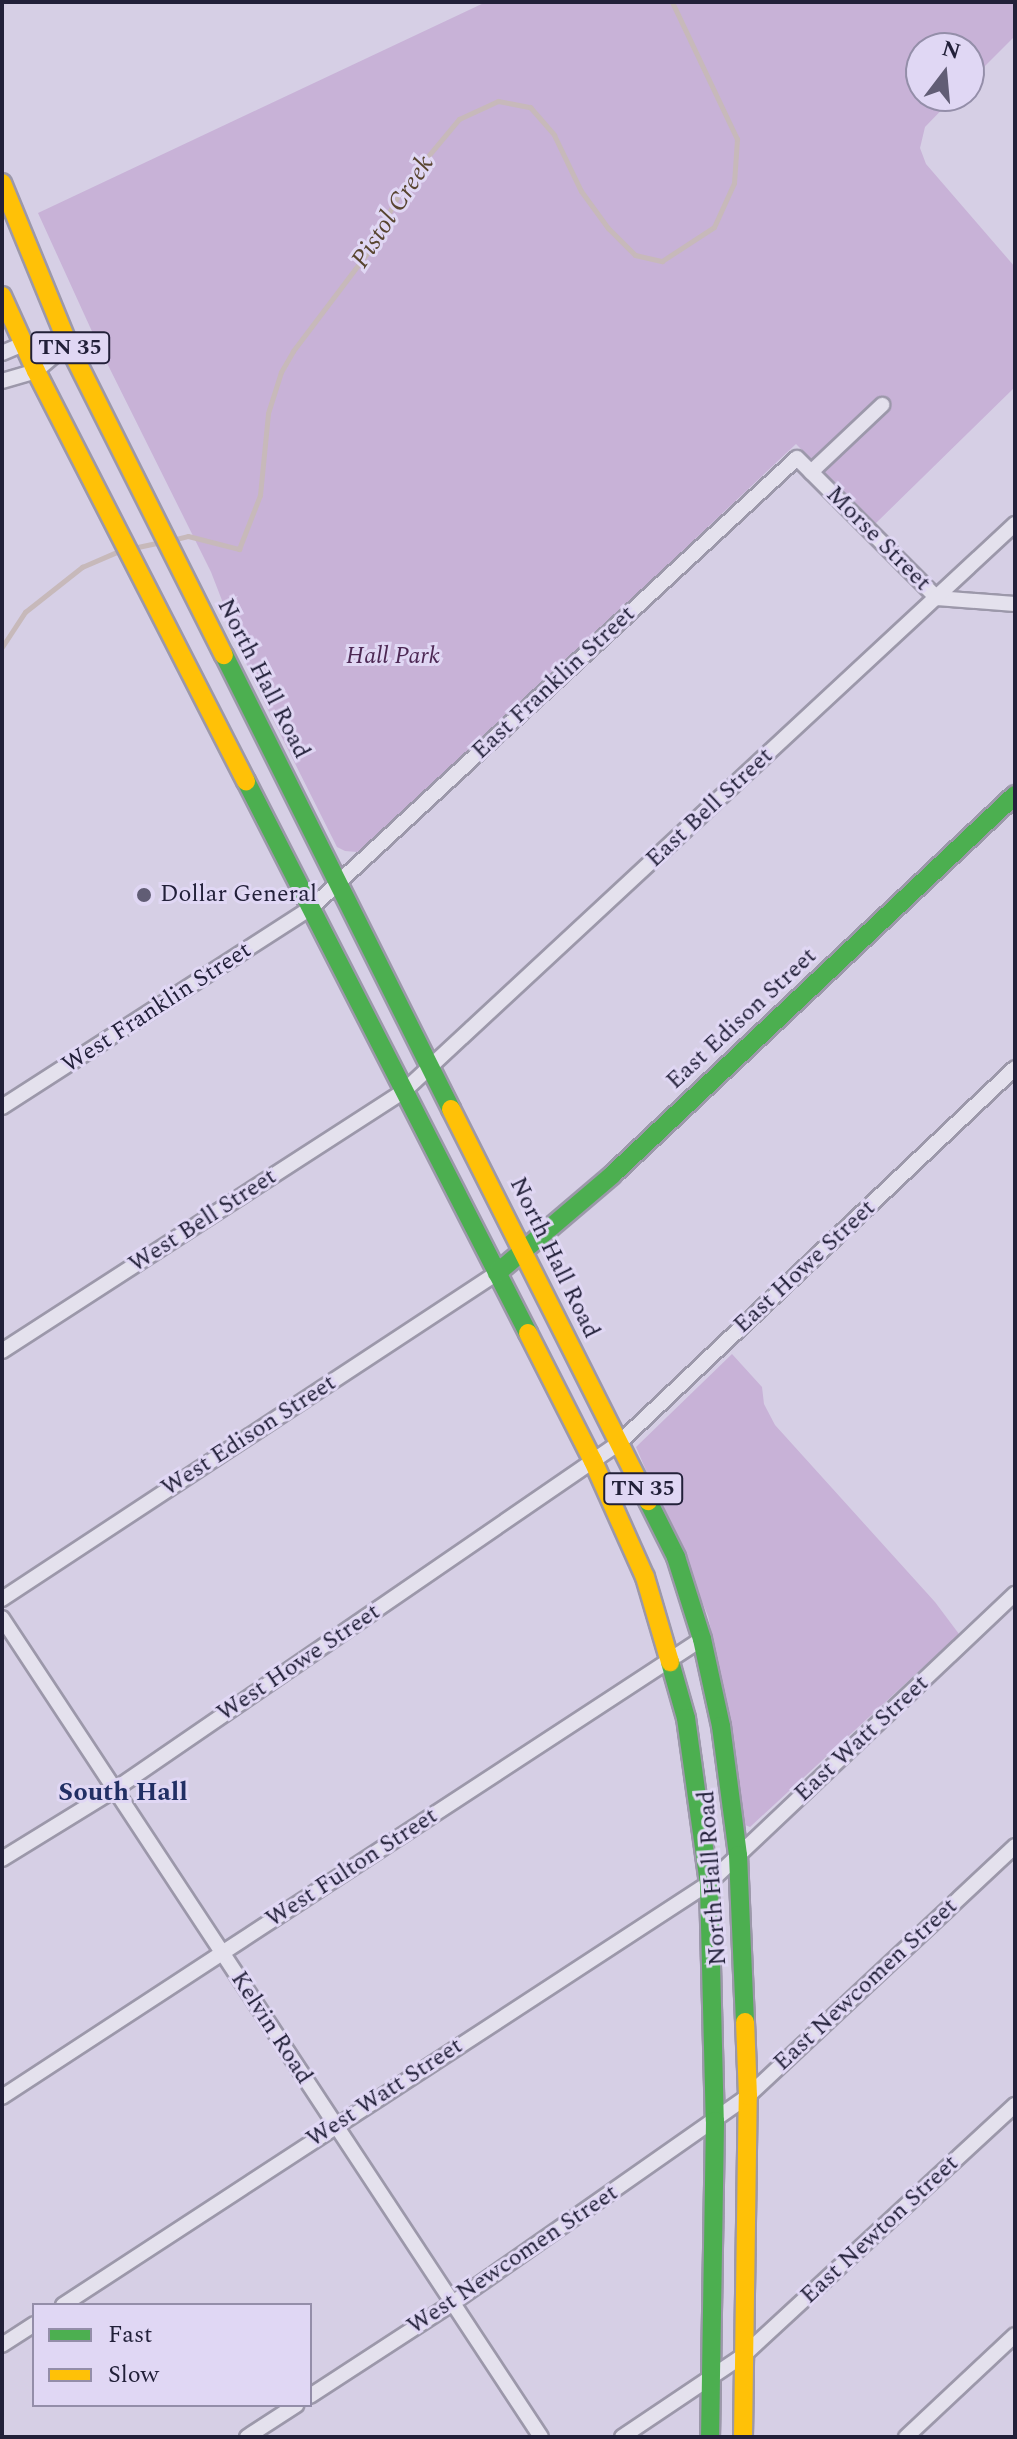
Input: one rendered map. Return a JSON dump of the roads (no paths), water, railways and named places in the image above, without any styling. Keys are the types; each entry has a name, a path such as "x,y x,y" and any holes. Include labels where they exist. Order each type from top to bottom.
{"main road":[{"name":"North Hall Road","path":"2,183 68,344 676,1557 702,1639 730,1773 738,1855 748,2096 743,2437"},
{"name":"North Hall Road","path":"2,296 36,371 116,522 593,1461 645,1577 671,1659 694,1761 709,1883 715,2121 710,2437"},
{"name":"East Edison Street","path":"497,1273 525,1253 1015,795"}],"street":[{"path":"2,353 23,344 68,344"},
{"path":"2,381 36,371 68,344"},
{"path":"811,472 882,405"},
{"name":"Morse Street","path":"797,458 937,598 1015,604"},
{"name":"East Franklin Street","path":"311,908 797,458"},
{"name":"East Bell Street","path":"404,1091 1015,524"},
{"name":"West Franklin Street","path":"2,1107 311,908"},
{"name":"East Howe Street","path":"593,1461 619,1443 1015,1068"},
{"name":"West Bell Street","path":"2,1351 404,1091"},
{"name":"West Edison Street","path":"2,1599 497,1273"},
{"name":"West Howe Street","path":"2,1859 114,1790 593,1461"},
{"name":"East Watt Street","path":"709,1883 1015,1594"},
{"name":"Kelvin Road","path":"2,1618 541,2437"},
{"name":"West Fulton Street","path":"2,2097 702,1639"},
{"name":"East Newcomen Street","path":"715,2121 748,2096 1015,1846"},
{"name":"West Watt Street","path":"66,2303 709,1883"},
{"name":"East Newton Street","path":"622,2437 744,2355 1015,2105"},
{"name":"West Newcomen Street","path":"312,2395 454,2302 715,2121"},
{"path":"2,2345 32,2325"},
{"path":"906,2437 1015,2335"},
{"path":"247,2437 293,2407"}],"waterway":[{"name":"Pistol Creek","path":"172,540 188,536 239,549 260,495 268,413 281,372 293,351 367,253 404,185 459,119 498,101 530,107 554,135 581,191 608,228 635,255 662,261 714,227 734,183 737,139 672,2"},
{"name":"Pistol Creek","path":"133,548 162,542"},
{"name":"Pistol Creek","path":"2,647 25,612 82,567 119,551"}],"place":[{"name":"Dollar General","path":"144,895"}],"district":[{"name":"South Hall","path":"123,1793"}],"park label":[{"name":"Hall Park","path":"393,657"}]}
